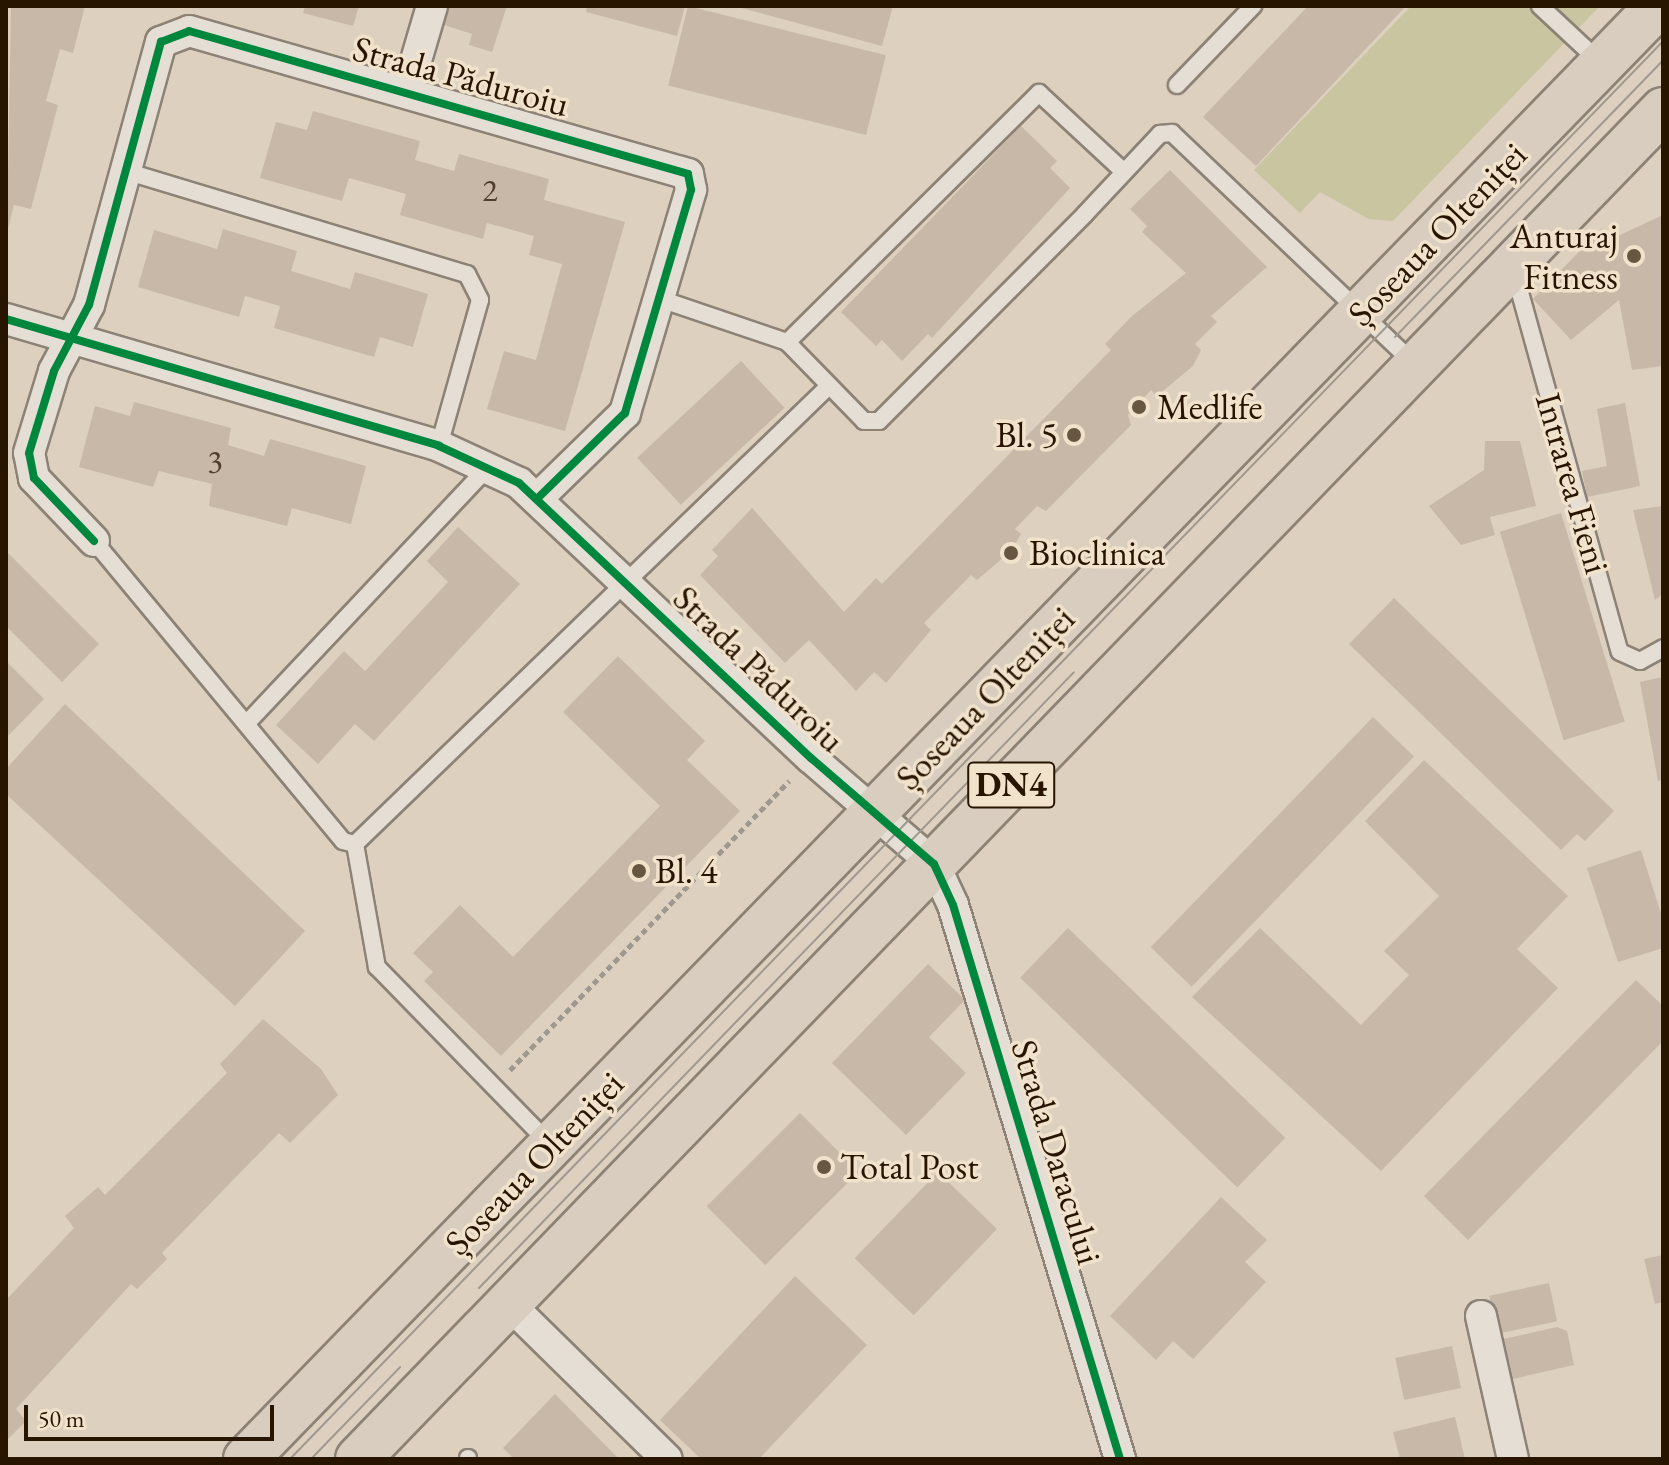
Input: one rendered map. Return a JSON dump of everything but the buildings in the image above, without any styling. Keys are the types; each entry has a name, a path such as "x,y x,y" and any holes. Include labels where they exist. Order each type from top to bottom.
{"main road":[{"name":"Șoseaua Olteniței","path":"246,1459 1658,6"},
{"name":"DN4","path":"358,1459 1663,110"}],"street":[{"path":"407,91 432,6"},
{"name":"Strada Păduroiu","path":"71,337 89,305 161,42 173,33 189,31 688,174 691,190 625,413 540,496"},
{"name":"Strada Păduroiu","path":"6,319 439,446 489,466 540,496 811,758 934,864"},
{"path":"71,337 46,392 28,467 94,541"},
{"name":"Strada Daracului","path":"934,864 953,905 1120,1459"},
{"path":"509,1304 667,1459"},
{"path":"1481,1316 1513,1459"}],"lane":[{"path":"1177,85 1253,6"},
{"path":"1540,6 1602,64"},
{"path":"787,342 1039,93 1124,172"},
{"path":"660,299 787,342 864,421 879,421 1160,134 1180,135 1416,365"},
{"path":"125,171 467,274 480,300 439,446"},
{"name":"Intrarea Fieni","path":"1512,265 1620,652 1640,661 1663,648"},
{"path":"355,844 829,386"},
{"path":"247,723 489,466"},
{"path":"94,541 343,841 355,844"},
{"path":"355,844 370,954 493,1088 551,1145"}],"path":[{"path":"493,1088 811,758"}],"shaded area":[{"path":"1411,6 1600,6 1393,221 1369,219 1320,192 1300,213 1254,170"}],"tram line":[{"path":"290,1459 1663,41"},
{"path":"1395,337 1663,60"},
{"path":"479,1288 1074,672"},
{"path":"311,1459 400,1367"}],"cycle path":[{"path":"94,541 34,478 29,453 54,371 89,305 161,42 189,31 688,174 691,190 625,413 540,496"},
{"path":"6,319 439,446 519,483 811,758 934,864 953,905 1120,1459"}],"place":[{"name":"Anturaj Fitness","path":"1634,256"},
{"name":"Medlife","path":"1139,407"},
{"name":"Bl. 5","path":"1074,435"},
{"name":"Bioclinica","path":"1011,553"},
{"name":"Bl. 4","path":"639,871"},
{"name":"Total Post","path":"824,1167"}]}
